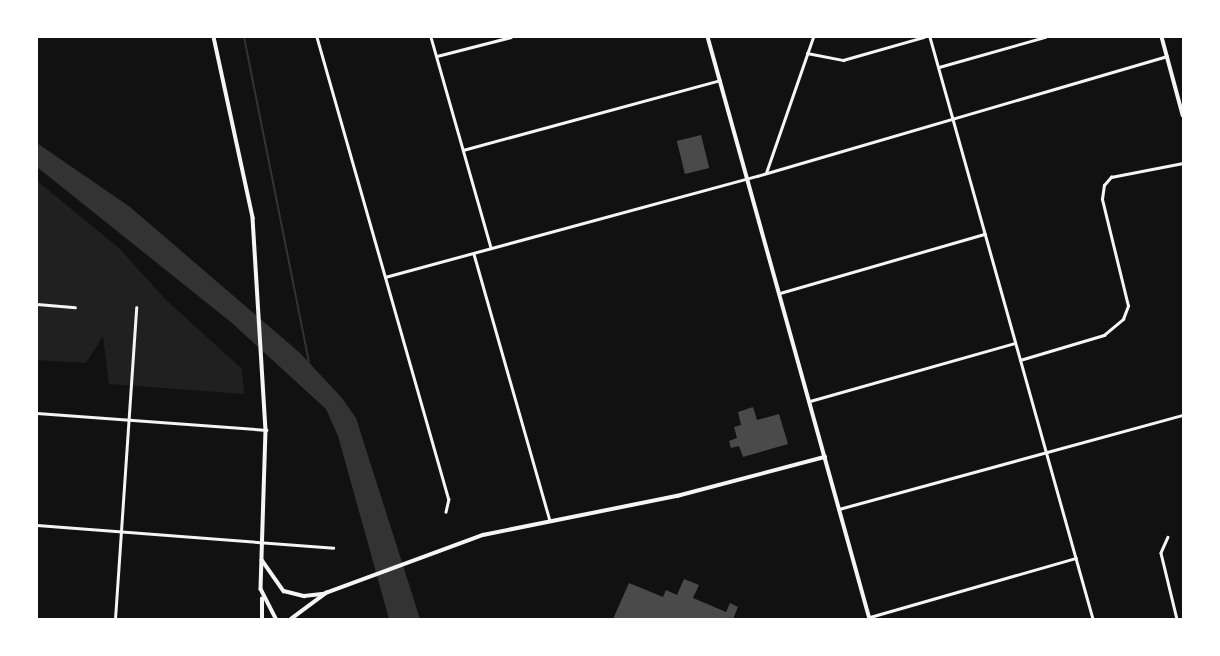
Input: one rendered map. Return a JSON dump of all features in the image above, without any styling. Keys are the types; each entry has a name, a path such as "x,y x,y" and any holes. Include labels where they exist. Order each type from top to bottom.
{"street":[{"path":"214,37 250,194 260,296 266,430 261,619"},
{"path":"317,37 449,499 446,512"},
{"path":"431,37 491,248"},
{"path":"437,57 511,37"},
{"path":"708,37 870,618 1076,558"},
{"path":"766,173 813,37"},
{"path":"807,53 843,60 924,37"},
{"path":"930,37 1093,619"},
{"path":"939,67 1045,37"},
{"path":"1162,37 1183,113"},
{"path":"386,277 766,173 1167,56"},
{"path":"463,150 720,80"},
{"path":"1020,360 1104,335 1123,319 1128,306 1102,199 1104,185 1111,177 1183,163"},
{"path":"780,293 985,234"},
{"path":"473,253 550,520"},
{"path":"37,304 75,307"},
{"path":"115,619 126,420 136,308"},
{"path":"809,401 1015,343"},
{"path":"37,413 266,430"},
{"path":"839,509 1046,450 1183,415"},
{"path":"291,619 326,593 494,531 686,494 825,457"},
{"path":"37,525 333,548"},
{"path":"1168,537 1161,553 1177,619"},
{"path":"262,559 267,573 284,591 304,596 326,593"},
{"path":"262,597 276,619"}],"shaded area":[{"path":"37,143 130,207 300,353 342,398 356,418 420,619 389,619 338,436 326,409 232,323 37,167"},
{"path":"37,181 119,248 165,299 242,369 244,394 109,384 103,336 86,363 37,360"}],"building":[{"path":"701,135 709,168 685,174 677,141"},
{"path":"753,407 757,420 779,414 788,444 743,457 739,446 731,448 729,441 737,438 734,427 741,425 738,412"},
{"path":"684,579 699,585 693,598 726,612 730,603 738,607 733,619 613,619 629,583 663,597 666,590 677,595"}],"waterway":[{"path":"244,37 309,362"}]}
